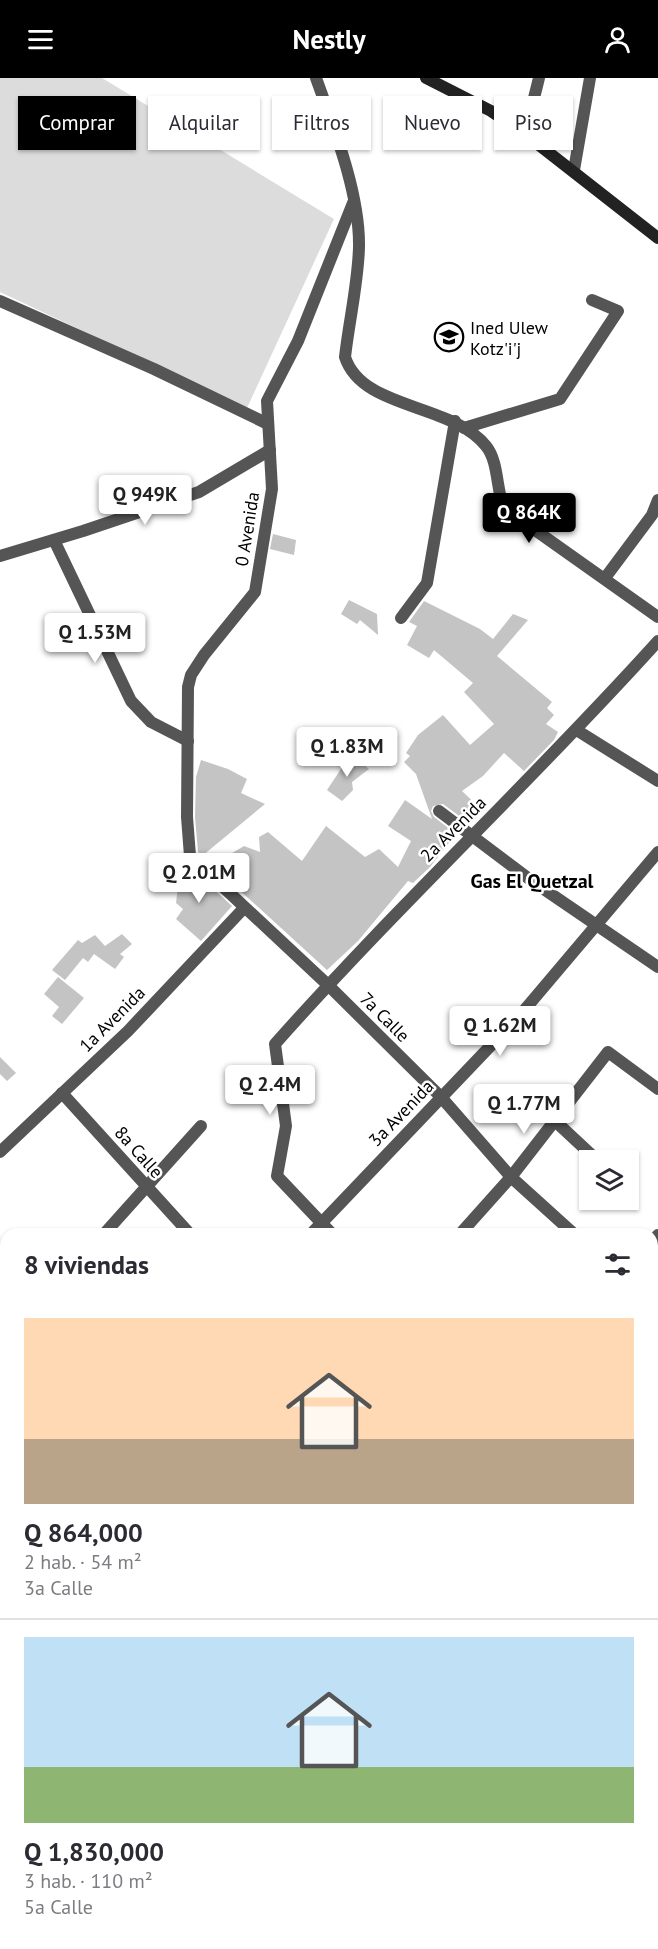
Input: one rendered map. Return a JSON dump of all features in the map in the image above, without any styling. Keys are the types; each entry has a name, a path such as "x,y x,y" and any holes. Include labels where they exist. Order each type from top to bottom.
{"street":[{"path":"316,78 353,203 359,248 345,357 350,372 360,382 380,393 459,425 485,444 491,453 504,508 658,617"},
{"path":"426,78 494,113"},
{"path":"534,96 539,78"},
{"path":"574,170 590,78"},
{"path":"547,150 658,238"},
{"name":"0 Avenida","path":"190,856 187,818 188,687 191,675 255,592 272,489 267,401 298,341 353,203"},
{"path":"459,425 560,399 618,311 592,300"},
{"path":"0,301 154,369 268,424"},
{"path":"402,618 427,584 459,425"},
{"path":"0,556 199,492 270,450"},
{"path":"605,578 652,515 658,500"},
{"path":"54,540 131,701 151,722 188,741"},
{"name":"2a Avenida","path":"321,1224 277,1176 286,1126 275,1044 470,836 578,731 658,641"},
{"path":"578,731 658,782"},
{"path":"439,811 470,836 658,967"},
{"name":"3a Avenida","path":"317,1228 521,1014 658,852"},
{"name":"7a Calle","path":"190,856 328,985 441,1098 511,1177 567,1228"},
{"name":"1a Avenida","path":"0,1152 128,1031 244,908"},
{"path":"465,1228 511,1177 608,1052 658,1089"},
{"name":"8a Calle","path":"62,1093 185,1228"},
{"path":"554,1120 586,1150"},
{"path":"109,1228 201,1126"},
{"path":"321,1224 325,1228"}],"shaded area":[{"path":"0,78 102,78 132,96 18,96 18,150 136,150 136,99 148,106 148,150 220,150 334,219 247,408 0,292"}],"building":[{"path":"273,534 296,540 294,555 270,549"},
{"path":"349,600 377,614 378,635 360,620 357,624 341,614"},
{"path":"424,601 480,629 493,639 513,614 528,620 497,656 552,702 547,708 554,715 546,724 558,732 554,740 524,771 504,753 483,776 462,791 483,811 470,824 443,804 433,806 431,811 434,817 456,834 430,867 413,883 408,881 358,941 327,970 212,865 244,846 260,852 259,837 268,832 302,861 326,826 365,857 379,849 398,867 411,841 388,826 405,800 432,819 416,774 404,762 410,756 406,753 418,735 443,715 470,745 494,724 464,692 473,683 434,650 429,658 407,645 417,626 409,622"},
{"path":"351,754 369,769 352,782 353,790 342,801 327,790"},
{"path":"201,760 228,769 247,779 241,793 265,804 202,856 198,852 195,817 196,777"},
{"path":"182,854 189,866 186,869 192,877 197,874 232,906 201,941 176,919 183,909 176,903"},
{"path":"122,934 132,944 120,954 124,957 115,969 94,954 88,962 83,958 65,980 52,970 78,940 82,943 95,935 105,946"},
{"path":"58,977 84,998 62,1024 52,1016 59,1007 44,994"},
{"path":"0,1057 16,1073 7,1081 0,1074"}],"place":[{"name":"Ined Ulew Kotz'i'j","path":"449,337"}],"district":[{"name":"Gas El Quetzal","path":"532,881"}]}
